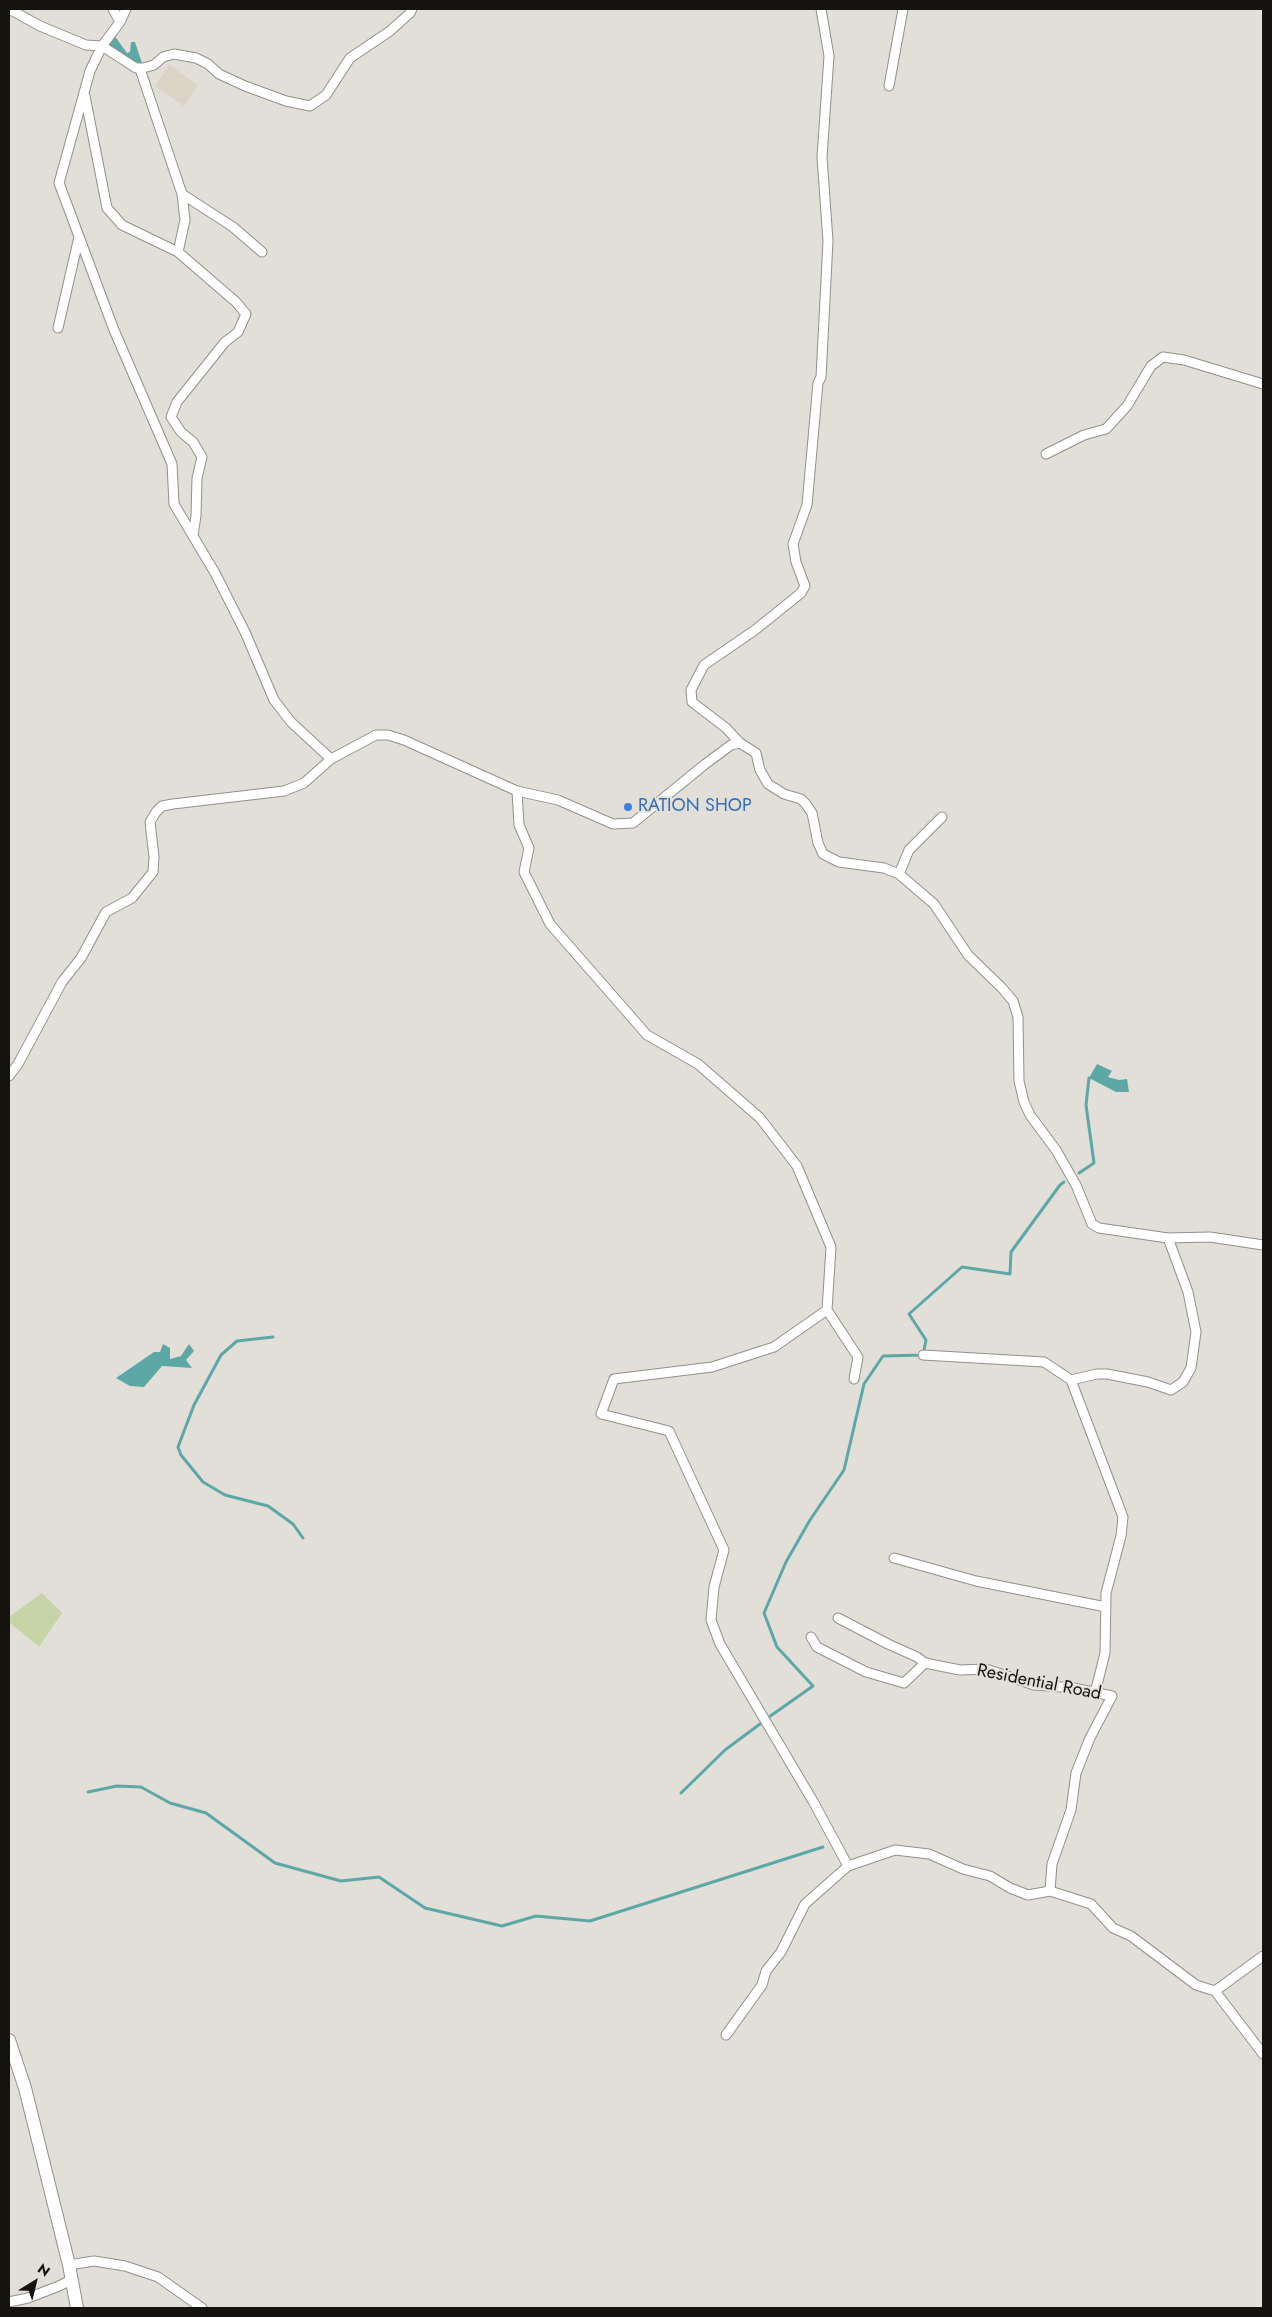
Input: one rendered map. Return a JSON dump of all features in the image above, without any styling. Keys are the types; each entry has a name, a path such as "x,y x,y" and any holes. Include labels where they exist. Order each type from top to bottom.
{"main road":[{"path":"9,2040 25,2088 69,2265 77,2308"}],"street":[{"path":"9,9 40,26 86,45 102,46 126,63 140,69 154,64 163,57 174,54 196,58 208,64 219,74 245,86 286,101 310,106 326,95 350,58 390,32 412,9"},
{"path":"113,9 120,22"},
{"path":"126,9 120,22 102,46 90,71 59,183 114,330 172,464 174,504 215,573 274,700 291,722 331,759"},
{"path":"821,9 829,56 822,156 828,241 821,377 818,383 807,505 793,544 796,562 805,586 801,593 755,630 704,665 691,690 692,702 726,728 740,743 756,753 760,770 768,784 784,794 801,799 805,803 812,813 818,843 823,854 839,862 884,868 899,874 934,904 968,955 1013,1001 1018,1017 1019,1081 1024,1102 1030,1116 1056,1150 1076,1185 1092,1224 1099,1228 1168,1238 1210,1237 1263,1245"},
{"path":"889,86 903,9"},
{"path":"140,69 182,194 185,220 178,252"},
{"path":"85,94 107,208 122,225 178,252 222,289 246,314 238,332 225,342 177,402 171,417 181,432 193,442 202,457 197,478 196,516 193,535"},
{"path":"182,194 233,227 262,252"},
{"path":"58,328 79,237"},
{"path":"1046,454 1084,435 1106,429 1128,406 1151,366 1162,357 1184,360 1263,384"},
{"path":"9,1076 13,1064 62,982 81,958 106,912 132,898 153,872 154,857 150,822 162,806 284,791 304,782 331,759 376,735 388,735 404,740 518,791 558,800 613,824 633,823 704,765 731,745 740,743"},
{"path":"518,791 519,825 530,848 524,872 550,924 647,1035 698,1064 760,1118 797,1166 831,1247 828,1310 858,1357 854,1379"},
{"path":"899,874 909,850 942,817"},
{"path":"1071,1380 1097,1374 1106,1374 1148,1382 1171,1390 1183,1382 1191,1368 1196,1332 1188,1292 1168,1238"},
{"path":"828,1310 774,1347 712,1367 614,1379 601,1414 669,1431 724,1550 714,1587 711,1620 720,1644 814,1803 848,1866"},
{"path":"923,1355 1044,1362 1071,1380 1123,1517 1121,1536 1106,1593 1104,1653 1095,1693"},
{"path":"894,1558 976,1581 1106,1607"},
{"name":"Residential Road","path":"838,1618 888,1644 917,1656 925,1663 960,1670 986,1669 1034,1685 1112,1696 1090,1738 1076,1773 1071,1810 1052,1864 1050,1891"},
{"path":"811,1637 817,1647 866,1672 904,1683 925,1663"},
{"path":"726,2035 762,1985 766,1971 780,1952 804,1904 848,1866 895,1850 929,1854 963,1869 990,1876 1010,1888 1028,1895 1050,1891 1090,1904 1113,1928 1131,1936 1196,1986 1215,1991 1263,2054"},
{"path":"1215,1991 1263,1956"},
{"path":"69,2265 94,2261 125,2266 158,2277 202,2308"},
{"path":"9,2302 28,2298 71,2280"}],"shaded area":[{"path":"169,65 198,85 184,106 155,86"}],"green space":[{"path":"42,1593 62,1613 39,1647 9,1622 9,1617"}],"water":[{"path":"114,35 127,53 130,52 131,42 135,42 142,63 130,62 108,46"},
{"path":"1097,1064 1112,1071 1108,1077 1119,1080 1127,1079 1129,1092 1116,1092 1089,1078"},
{"path":"163,1344 170,1348 170,1359 181,1356 189,1344 194,1351 186,1360 192,1368 162,1366 144,1387 130,1386 116,1378 154,1352 160,1352"}],"waterway":[{"path":"1079,1173 1094,1163 1086,1105 1089,1078"},
{"path":"769,1717 813,1686 777,1647 764,1613 786,1562 810,1520 844,1470 864,1384 883,1356 923,1355 926,1340 909,1314 962,1267 1010,1274 1011,1252 1064,1182"},
{"path":"273,1337 237,1341 221,1355 194,1405 178,1447 181,1455 203,1482 225,1495 268,1506 293,1524 303,1538"},
{"path":"681,1793 725,1750 760,1724"},
{"path":"88,1792 117,1786 141,1787 170,1803 206,1813 275,1863 341,1881 379,1877 425,1908 502,1926 536,1916 590,1921 823,1847"}],"place":[{"name":"RATION SHOP","path":"628,807"}]}
